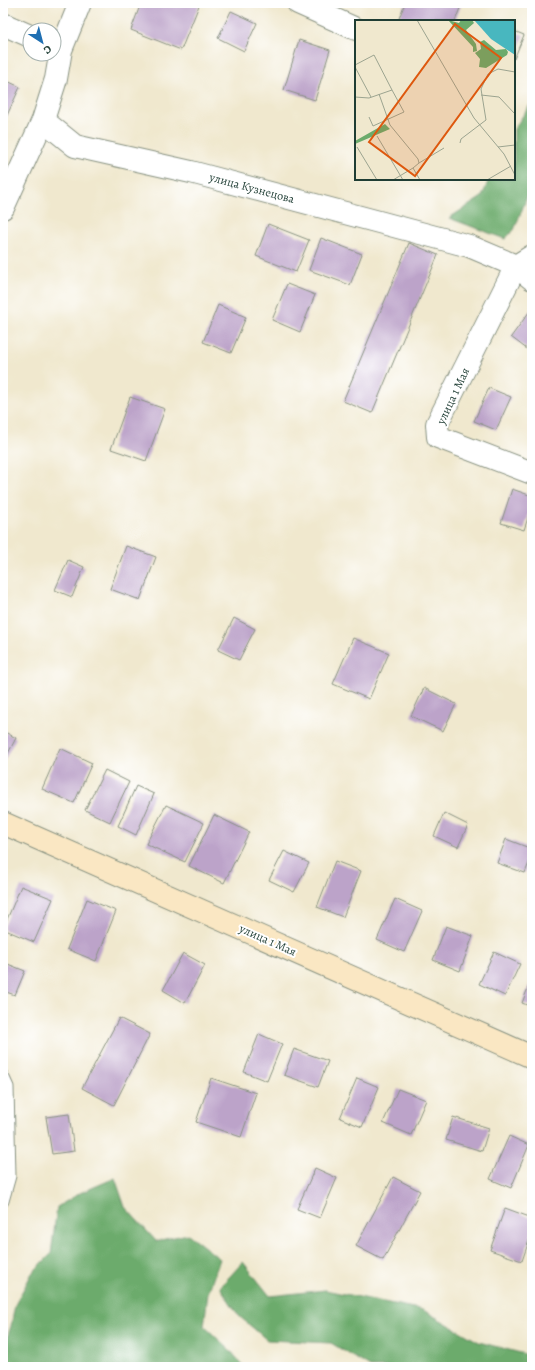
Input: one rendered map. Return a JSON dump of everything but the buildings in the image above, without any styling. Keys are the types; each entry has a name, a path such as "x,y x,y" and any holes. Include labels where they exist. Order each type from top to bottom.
{"street":[{"path":"62,40 80,3"},
{"path":"298,3 355,29"},
{"path":"3,24 22,32"},
{"path":"3,208 42,120 56,79 57,62"},
{"name":"улица Кузнецова","path":"42,120 75,146 191,172 469,246 527,267"},
{"name":"улица 1 Мая","path":"527,267 437,424 438,437 532,473"},
{"name":"улица 1 Мая","path":"3,824 532,1057"}],"lane":[{"path":"3,1076 8,1087 10,1176 3,1201"}],"green space":[{"path":"532,102 532,189 527,197 514,230 505,239 449,218 482,197 489,180 515,180 515,128"},
{"path":"115,1178 125,1207 156,1241 188,1234 220,1259 208,1293 204,1326 230,1350 244,1367 3,1367 3,1349 11,1326 15,1305 32,1273 51,1254 57,1207 80,1193"},
{"path":"243,1262 270,1296 325,1290 423,1310 479,1342 532,1356 532,1367 370,1367 331,1343 267,1340 239,1316 220,1287"}]}
